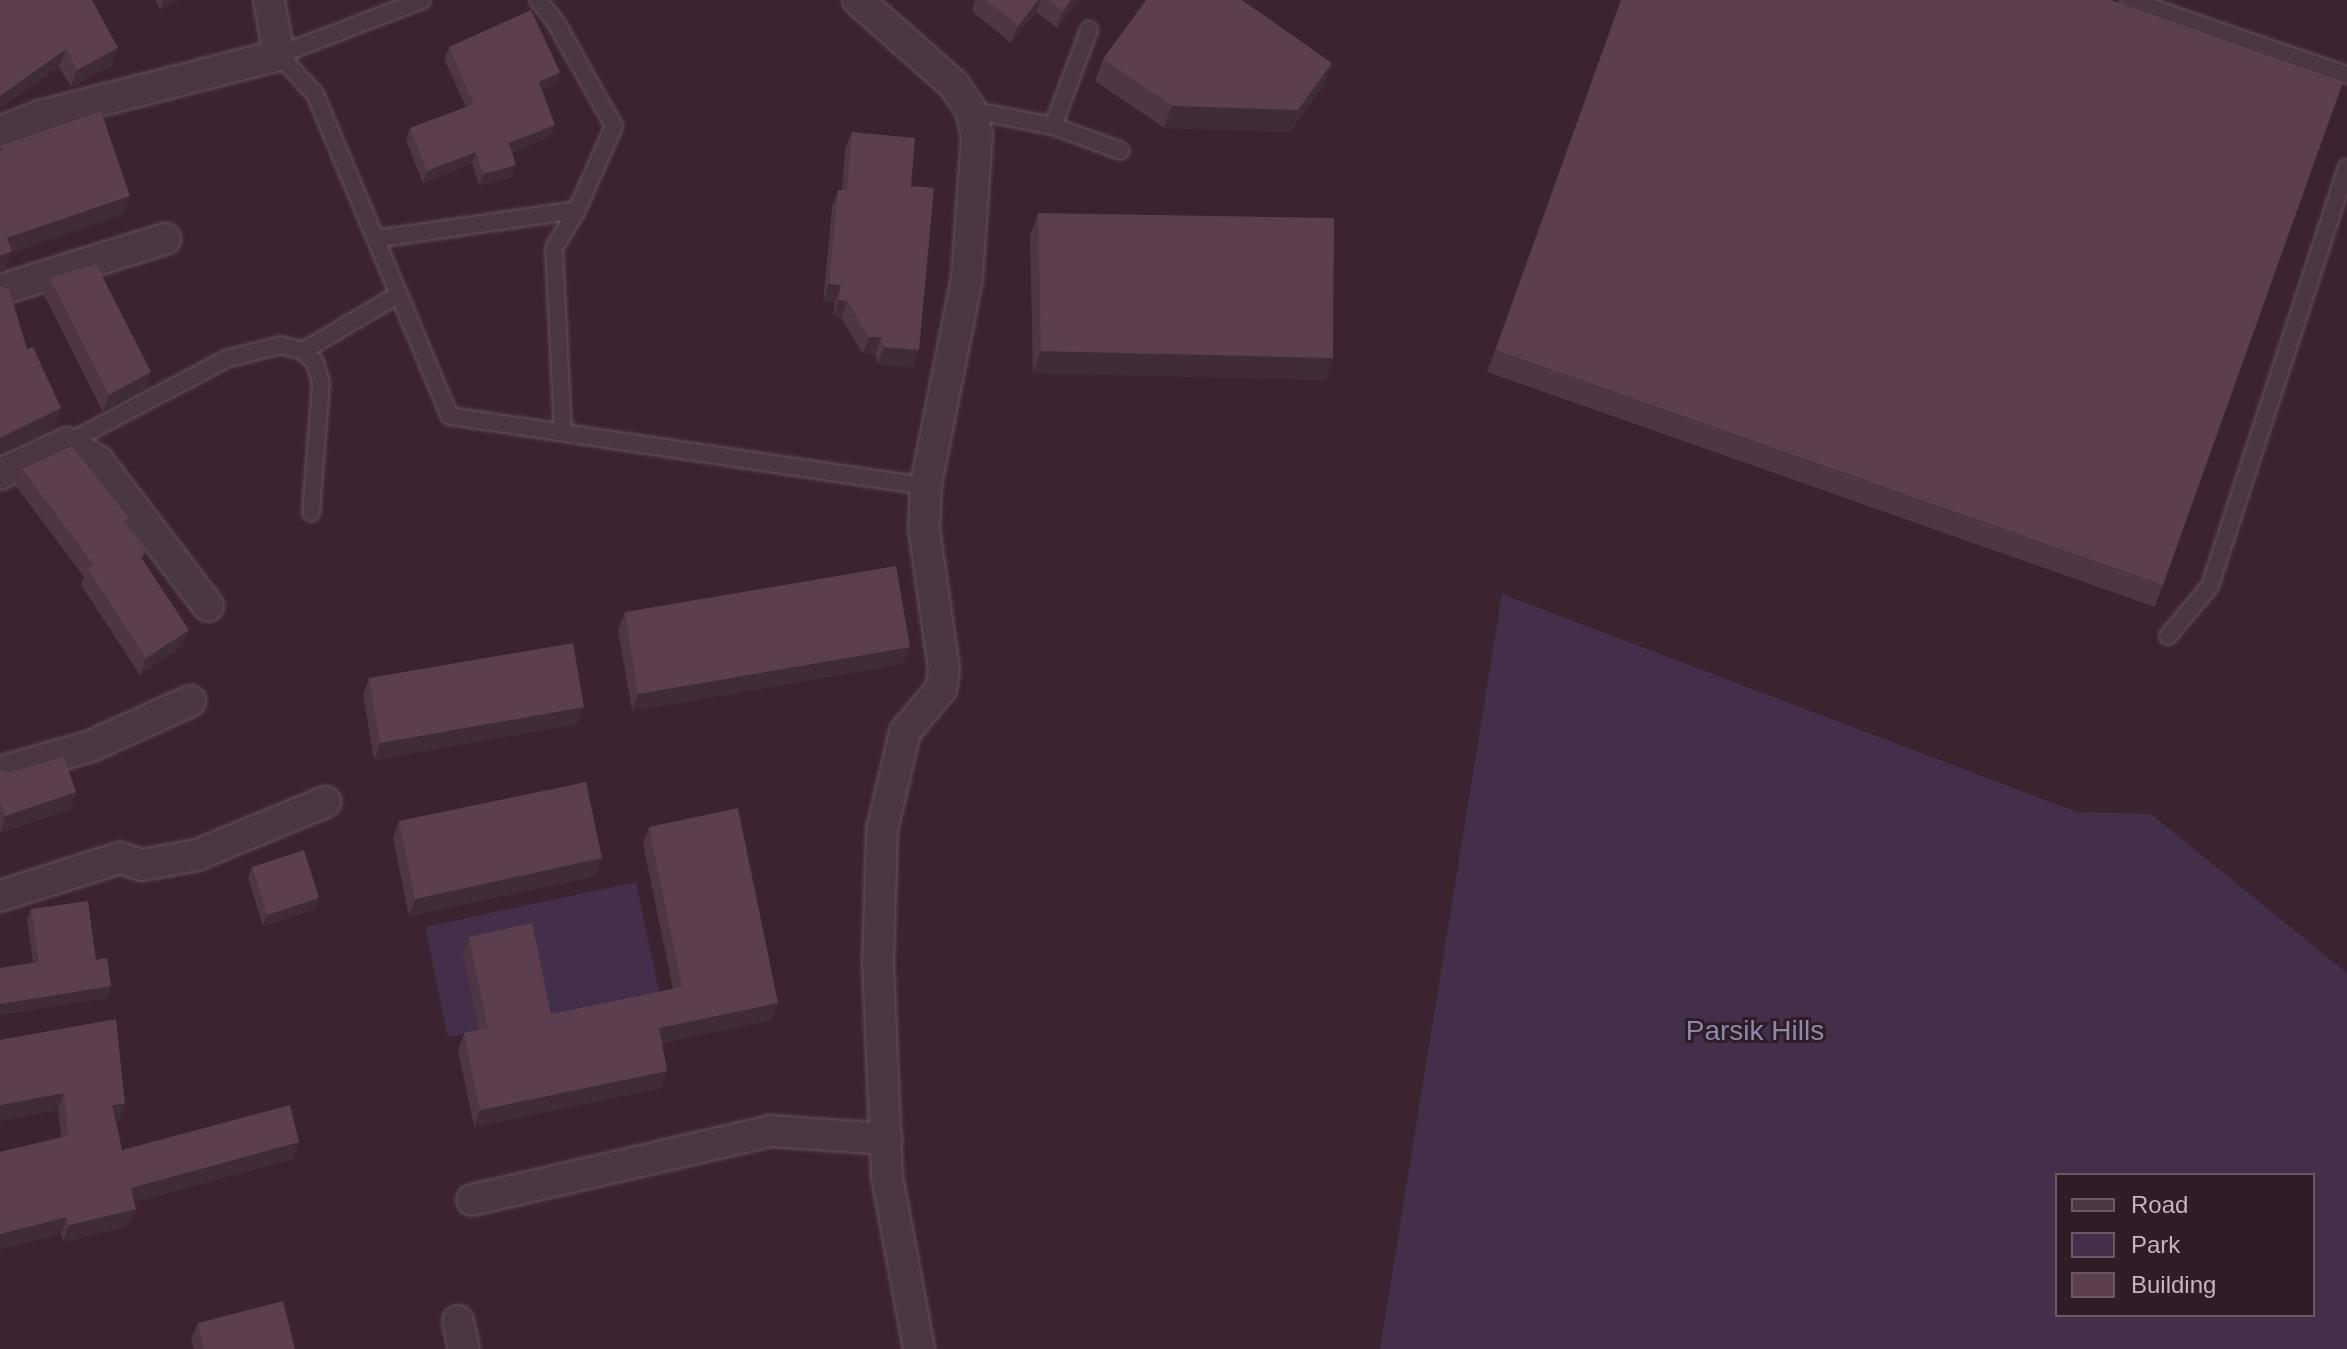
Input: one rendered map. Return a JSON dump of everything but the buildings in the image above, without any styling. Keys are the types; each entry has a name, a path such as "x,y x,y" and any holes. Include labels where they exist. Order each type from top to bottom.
{"street":[{"path":"0,132 40,116 279,55 269,0"},
{"path":"865,2 954,85 971,110 977,135 967,278 926,486 924,528 944,671 941,689 905,732 882,830 878,963 887,1176 919,1349"},
{"path":"0,290 165,239"},
{"path":"0,474 67,443 98,461 130,497 208,606"},
{"path":"0,772 91,746 190,701"},
{"path":"0,896 120,858 142,865 197,855 325,802"},
{"path":"472,1200 770,1131 887,1139"}],"lane":[{"path":"422,0 279,55 315,94 450,416 926,486"},
{"path":"538,0 555,21 614,126 577,210 554,248 563,432"},
{"path":"2129,0 2347,75"},
{"path":"1053,126 1089,30"},
{"path":"971,110 1053,126 1121,151"},
{"path":"2168,636 2210,586 2347,168"},
{"path":"376,239 577,210"},
{"path":"303,351 399,294"},
{"path":"67,443 226,359 281,345 303,351 315,362 321,383 311,513"}],"green space":[{"name":"Parsik Hills","path":"1502,594 2077,812 2151,814 2347,973 2347,1349 1380,1349"},
{"path":"636,882 659,992 448,1037 425,927"}]}
